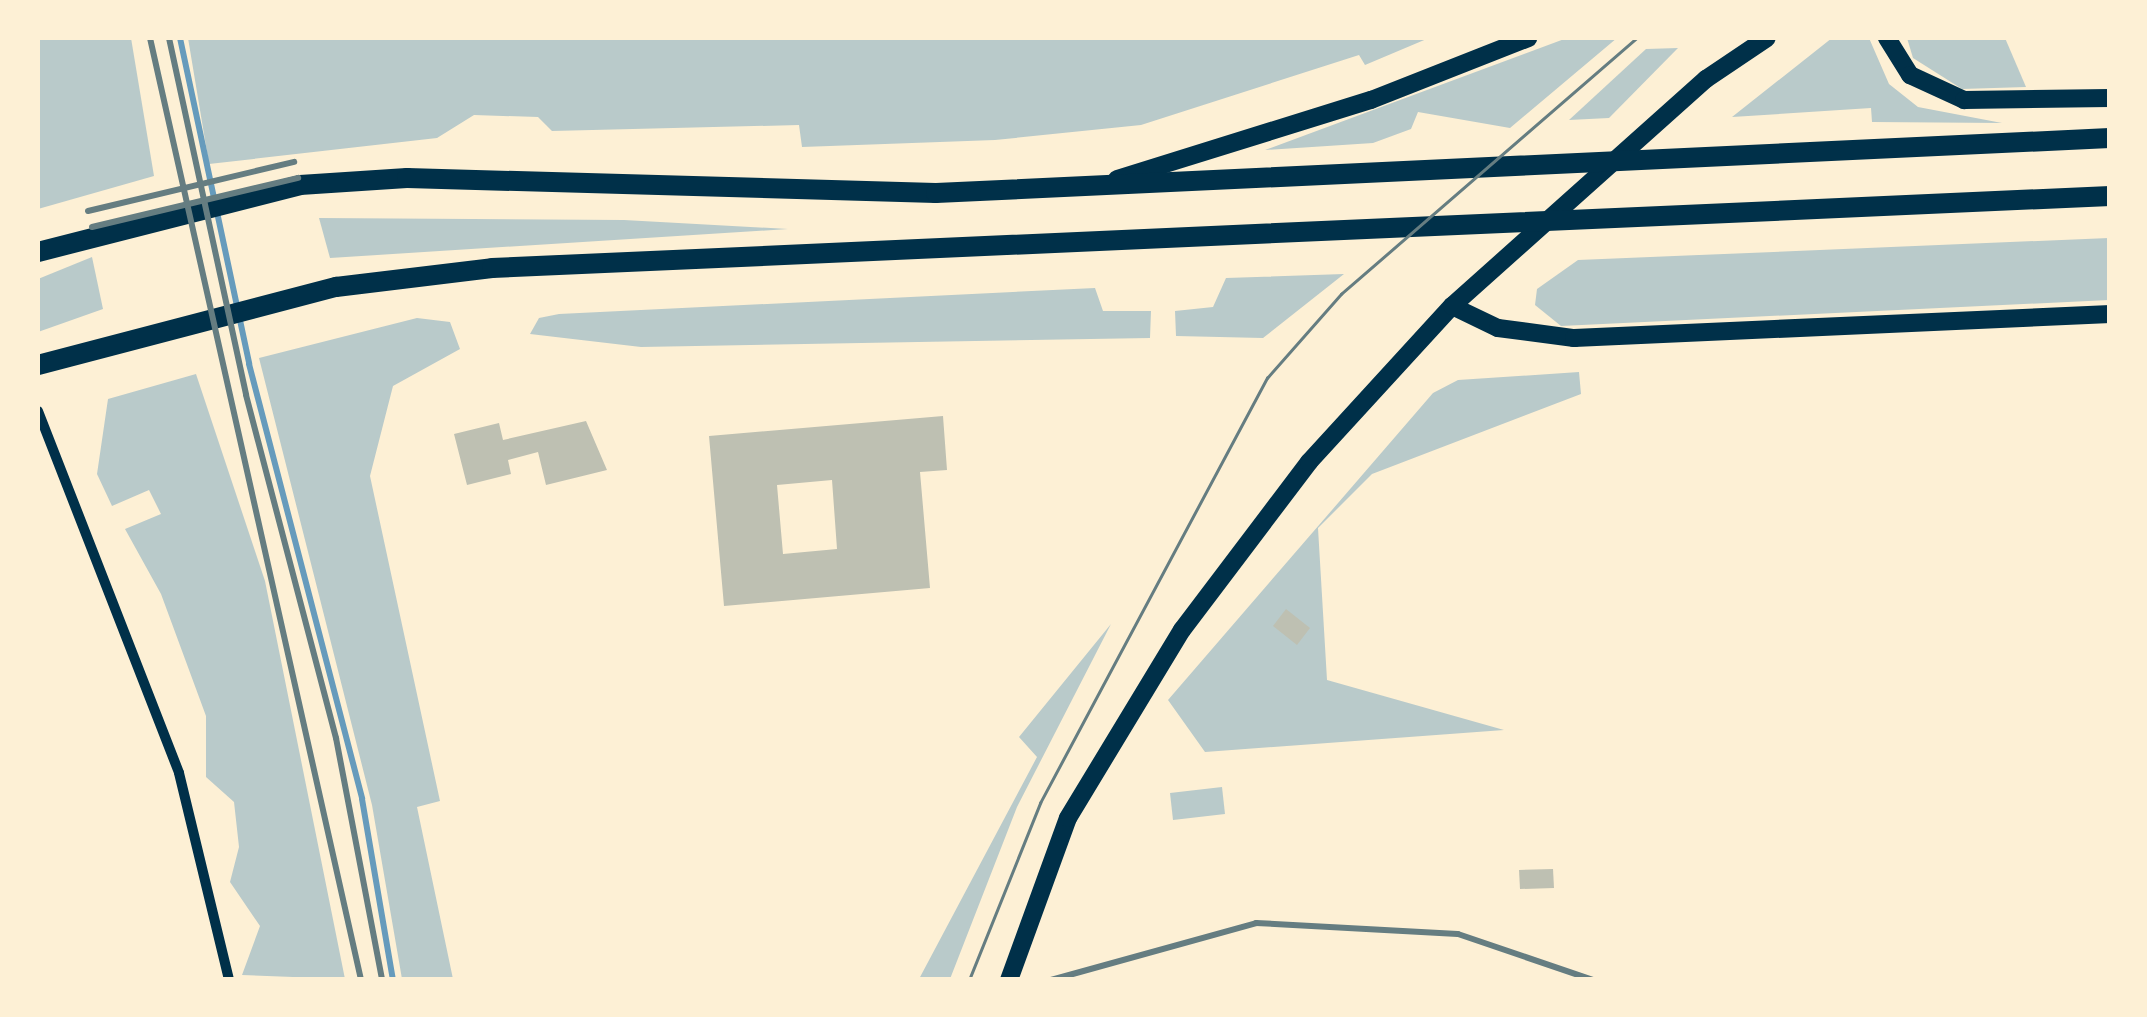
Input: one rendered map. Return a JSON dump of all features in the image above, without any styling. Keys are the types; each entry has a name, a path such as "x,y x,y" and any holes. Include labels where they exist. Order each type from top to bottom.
{"main road":[{"path":"1091,185 1371,100 1528,38"},
{"path":"1009,980 1068,818 1162,659 1309,462 1452,306 1752,38"},
{"path":"1736,55 1766,38"},
{"path":"1887,38 1910,75 1964,100 2110,98"},
{"path":"38,252 93,233 300,186 407,178 936,193 2110,138"},
{"path":"38,365 124,338 336,287 646,259 2110,196"},
{"path":"1452,306 1498,328 1574,338 2110,314"}],"street":[{"path":"38,411 179,772 229,980"}],"shaded area":[{"path":"38,38 131,38 154,176 38,209"},
{"path":"188,38 1429,38 1365,65 1359,55 1141,125 995,140 802,147 799,125 552,131 538,117 474,115 437,138 209,164"},
{"path":"1567,38 1617,38 1510,128 1418,112 1411,129 1373,143 1265,150"},
{"path":"1832,38 1869,38 1889,84 1918,107 2002,123 1872,122 1871,108 1732,117"},
{"path":"1907,38 2005,38 2026,87 1962,89 1913,58"},
{"path":"1678,48 1609,118 1569,120 1646,49"},
{"path":"319,218 624,220 788,229 330,258"},
{"path":"2109,238 2109,300 1561,326 1535,305 1537,289 1578,260"},
{"path":"92,257 103,309 38,332 38,279"},
{"path":"1344,274 1263,338 1176,336 1175,311 1213,307 1226,278"},
{"path":"1095,288 1103,311 1151,311 1150,338 641,347 530,334 539,318 559,314"},
{"path":"417,318 450,322 460,349 393,386 370,476 440,801 417,807 453,979 402,979 372,805 259,358"},
{"path":"1579,372 1581,394 1372,474 1318,528 1327,680 1504,730 1205,752 1168,700 1433,393 1458,380"},
{"path":"196,374 265,581 345,979 242,975 260,926 230,882 239,847 234,802 206,777 206,716 161,594 125,529 161,514 149,490 112,506 97,474 108,399"},
{"path":"1111,624 1017,807 950,979 919,979 1037,757 1019,737"},
{"path":"1222,787 1225,814 1173,820 1170,793"}],"building":[{"path":"943,416 947,470 920,472 930,588 724,606 709,436","holes":["832,480 837,549 783,554 777,485"]},
{"path":"586,421 607,470 546,485 538,452 508,460 511,474 467,485 454,434 499,423 503,440"},
{"path":"1286,609 1310,628 1297,645 1273,626"},
{"path":"1553,869 1554,888 1520,889 1519,870"}],"waterway":[{"path":"180,38 249,364 362,799 393,980"}],"tram line":[{"path":"969,980 1040,803 1267,378 1341,294 1637,38"}],"railway":[{"path":"150,38 361,980"},
{"path":"169,38 246,395 336,738 382,980"},
{"path":"88,211 294,162"},
{"path":"92,227 298,178"},
{"path":"1051,980 1256,923 1458,934 1593,980"}]}
